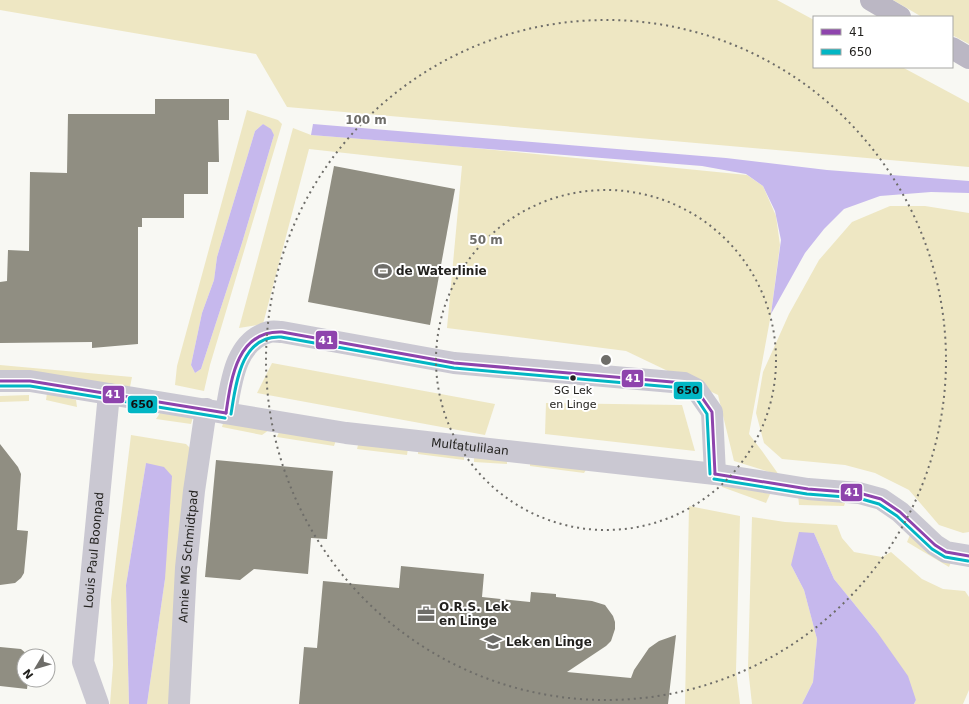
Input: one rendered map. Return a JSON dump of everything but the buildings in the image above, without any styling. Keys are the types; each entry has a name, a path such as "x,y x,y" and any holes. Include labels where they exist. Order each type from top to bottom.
{"main road":[{"path":"871,0 898,16"},
{"path":"953,49 969,58"}],"street":[{"path":"216,411 231,380 241,354 251,341 270,332 282,332 454,363 684,383 696,389 712,412 715,474"},
{"name":"Multatulilaan","path":"0,381 30,381 346,433 715,474 808,489 859,493 881,499 900,512 935,545 946,552 969,556"},
{"name":"Louis Paul Boonpad","path":"98,704 83,662 109,394"},
{"name":"Annie MG Schmidtpad","path":"178,704 186,568 194,491 216,411"}],"shaded area":[{"path":"0,0 777,0 813,19 813,68 904,68 969,103 969,167 287,107 256,54 0,10"},
{"path":"893,0 969,0 969,44 953,36 953,16 920,16"},
{"path":"247,110 278,120 282,124 210,365 204,391 175,385 177,366","holes":["263,124 274,135 242,243 201,369 195,373 191,365 202,313 214,280 217,257 255,131"]},
{"path":"263,124 271,129 274,135 242,243 201,369 195,373 191,365 202,313 214,280 217,257 255,131"},
{"path":"313,124 726,158 827,170 969,181 969,193 931,192 880,196 844,209 824,229 805,253 771,314 781,240 775,211 763,186 746,174 702,166 311,135"},
{"path":"293,128 311,135 464,147 747,175 763,186 776,216 780,245 771,314 749,434 779,475 734,461 718,395 626,351 447,328 462,166 309,149 263,324 239,328"},
{"path":"890,206 925,206 969,213 969,532 963,533 939,525 909,490 875,473 845,465 782,459 764,443 756,413 763,372 789,314 819,260 852,222"},
{"path":"272,363 495,404 485,435 257,393"},
{"path":"0,365 132,377 130,387 0,373"},
{"path":"47,393 76,400 77,407 46,400"},
{"path":"29,395 29,401 0,402 0,396"},
{"path":"546,403 682,405 695,451 545,434"},
{"path":"160,413 193,417 191,424 156,419"},
{"path":"224,420 269,430 262,435 222,427"},
{"path":"279,432 336,440 334,446 277,437"},
{"path":"131,435 186,444 191,449 170,704 147,704 165,579 146,463 126,585 129,704 110,704 113,665 111,600"},
{"path":"359,441 408,448 407,455 357,449"},
{"path":"418,448 464,454 464,460 418,454"},
{"path":"474,455 507,459 507,464 474,462"},
{"path":"530,459 587,468 584,473 530,466"},
{"path":"146,463 164,467 172,476 165,579 147,704 129,704 126,585"},
{"path":"722,482 770,494 766,503 722,487"},
{"path":"798,495 846,500 844,506 799,505"},
{"path":"689,506 740,516 736,671 740,704 685,704"},
{"path":"752,517 785,522 837,525 842,538 854,552 882,557 891,552 922,579 943,589 965,591 969,597 969,690 963,704 914,704 916,700 877,632 834,579 814,533 791,565 804,590 817,639 813,682 802,704 752,704 748,668"},
{"path":"799,532 814,533 834,579 877,632 908,676 916,700 914,704 802,704 813,682 817,639 804,590 791,565"},
{"path":"910,535 951,562 949,567 907,542"}],"transit line":[{"name":"41","path":"226,413 234,372 239,359 246,348 255,339 267,334 282,332 454,363 684,383 696,389 712,412 715,474"},
{"name":"650","path":"231,414 238,375 249,352 257,344 268,338 281,337 454,368 683,388 693,393 707,414 710,474"},
{"name":"41","path":"0,381 30,381 226,413"},
{"name":"650","path":"0,386 30,386 225,418"},
{"name":"41","path":"715,474 808,489 859,493 881,499 900,512 935,545 946,552 969,556"},
{"name":"650","path":"714,479 807,494 858,498 879,504 897,516 932,549 945,557 968,561"}],"place":[{"name":"de Waterlinie","path":"383,271"},
{"name":"SG Lek en Linge","path":"573,378"},
{"name":"O.R.S. Lek en Linge","path":"426,614"},
{"name":"Lek en Linge","path":"493,642"}]}
